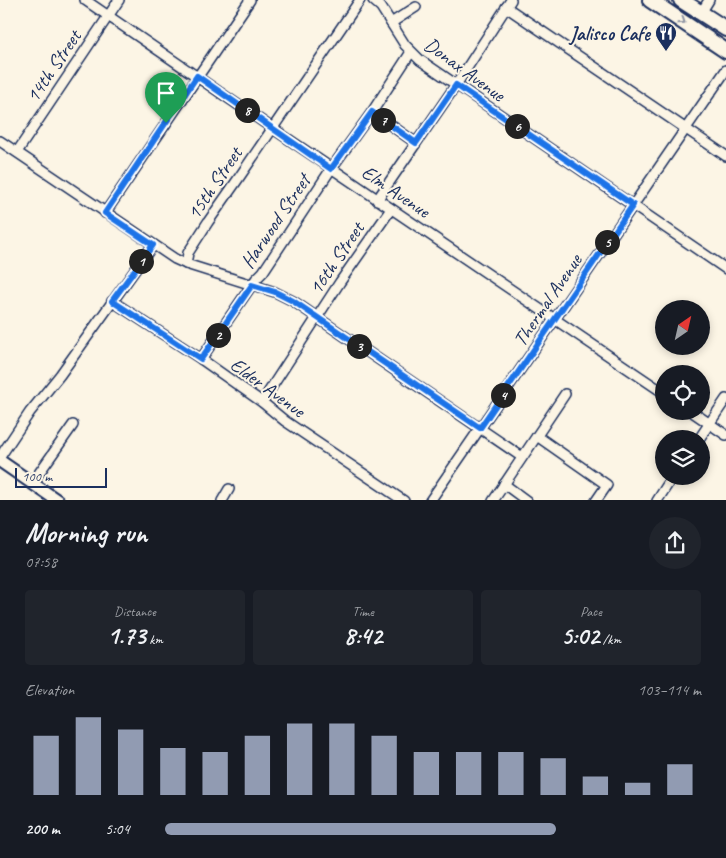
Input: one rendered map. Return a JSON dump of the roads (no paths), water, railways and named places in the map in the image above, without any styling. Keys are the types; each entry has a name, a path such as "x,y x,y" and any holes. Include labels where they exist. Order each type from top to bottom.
{"highway":[{"path":"650,0 726,51"},
{"path":"681,0 726,29"}],"main road":[{"path":"1,461 58,500"}],"street":[{"name":"Elm Avenue","path":"85,0 331,169 655,387"},
{"name":"14th Street","path":"17,152 119,0"},
{"path":"105,213 250,0"},
{"name":"15th Street","path":"186,264 188,253 208,222 360,0"},
{"name":"Donax Avenue","path":"373,0 381,7 411,52 456,85 726,268"},
{"path":"701,13 709,0"},
{"path":"378,200 456,85 508,3 726,156"},
{"path":"391,22 416,7"},
{"name":"Harwood Street","path":"201,359 263,272 411,52"},
{"name":"Thermal Avenue","path":"430,500 726,70"},
{"path":"372,112 416,143"},
{"path":"0,141 153,245 186,264 275,292 293,301 522,457"},
{"name":"16th Street","path":"262,402 391,209"},
{"path":"1,461 30,412 60,375 153,245"},
{"name":"Elder Avenue","path":"112,301 201,359 262,402 285,421 404,500"},
{"path":"492,500 565,394"},
{"path":"705,430 726,399"},
{"path":"703,420 726,435"},
{"path":"32,483 73,425"},
{"path":"536,436 607,485 596,500"},
{"path":"504,484 527,500"},
{"path":"657,500 667,485"},
{"path":"222,500 230,489"}],"place":[{"name":"Jalisco Cafe","path":"666,52"}]}
